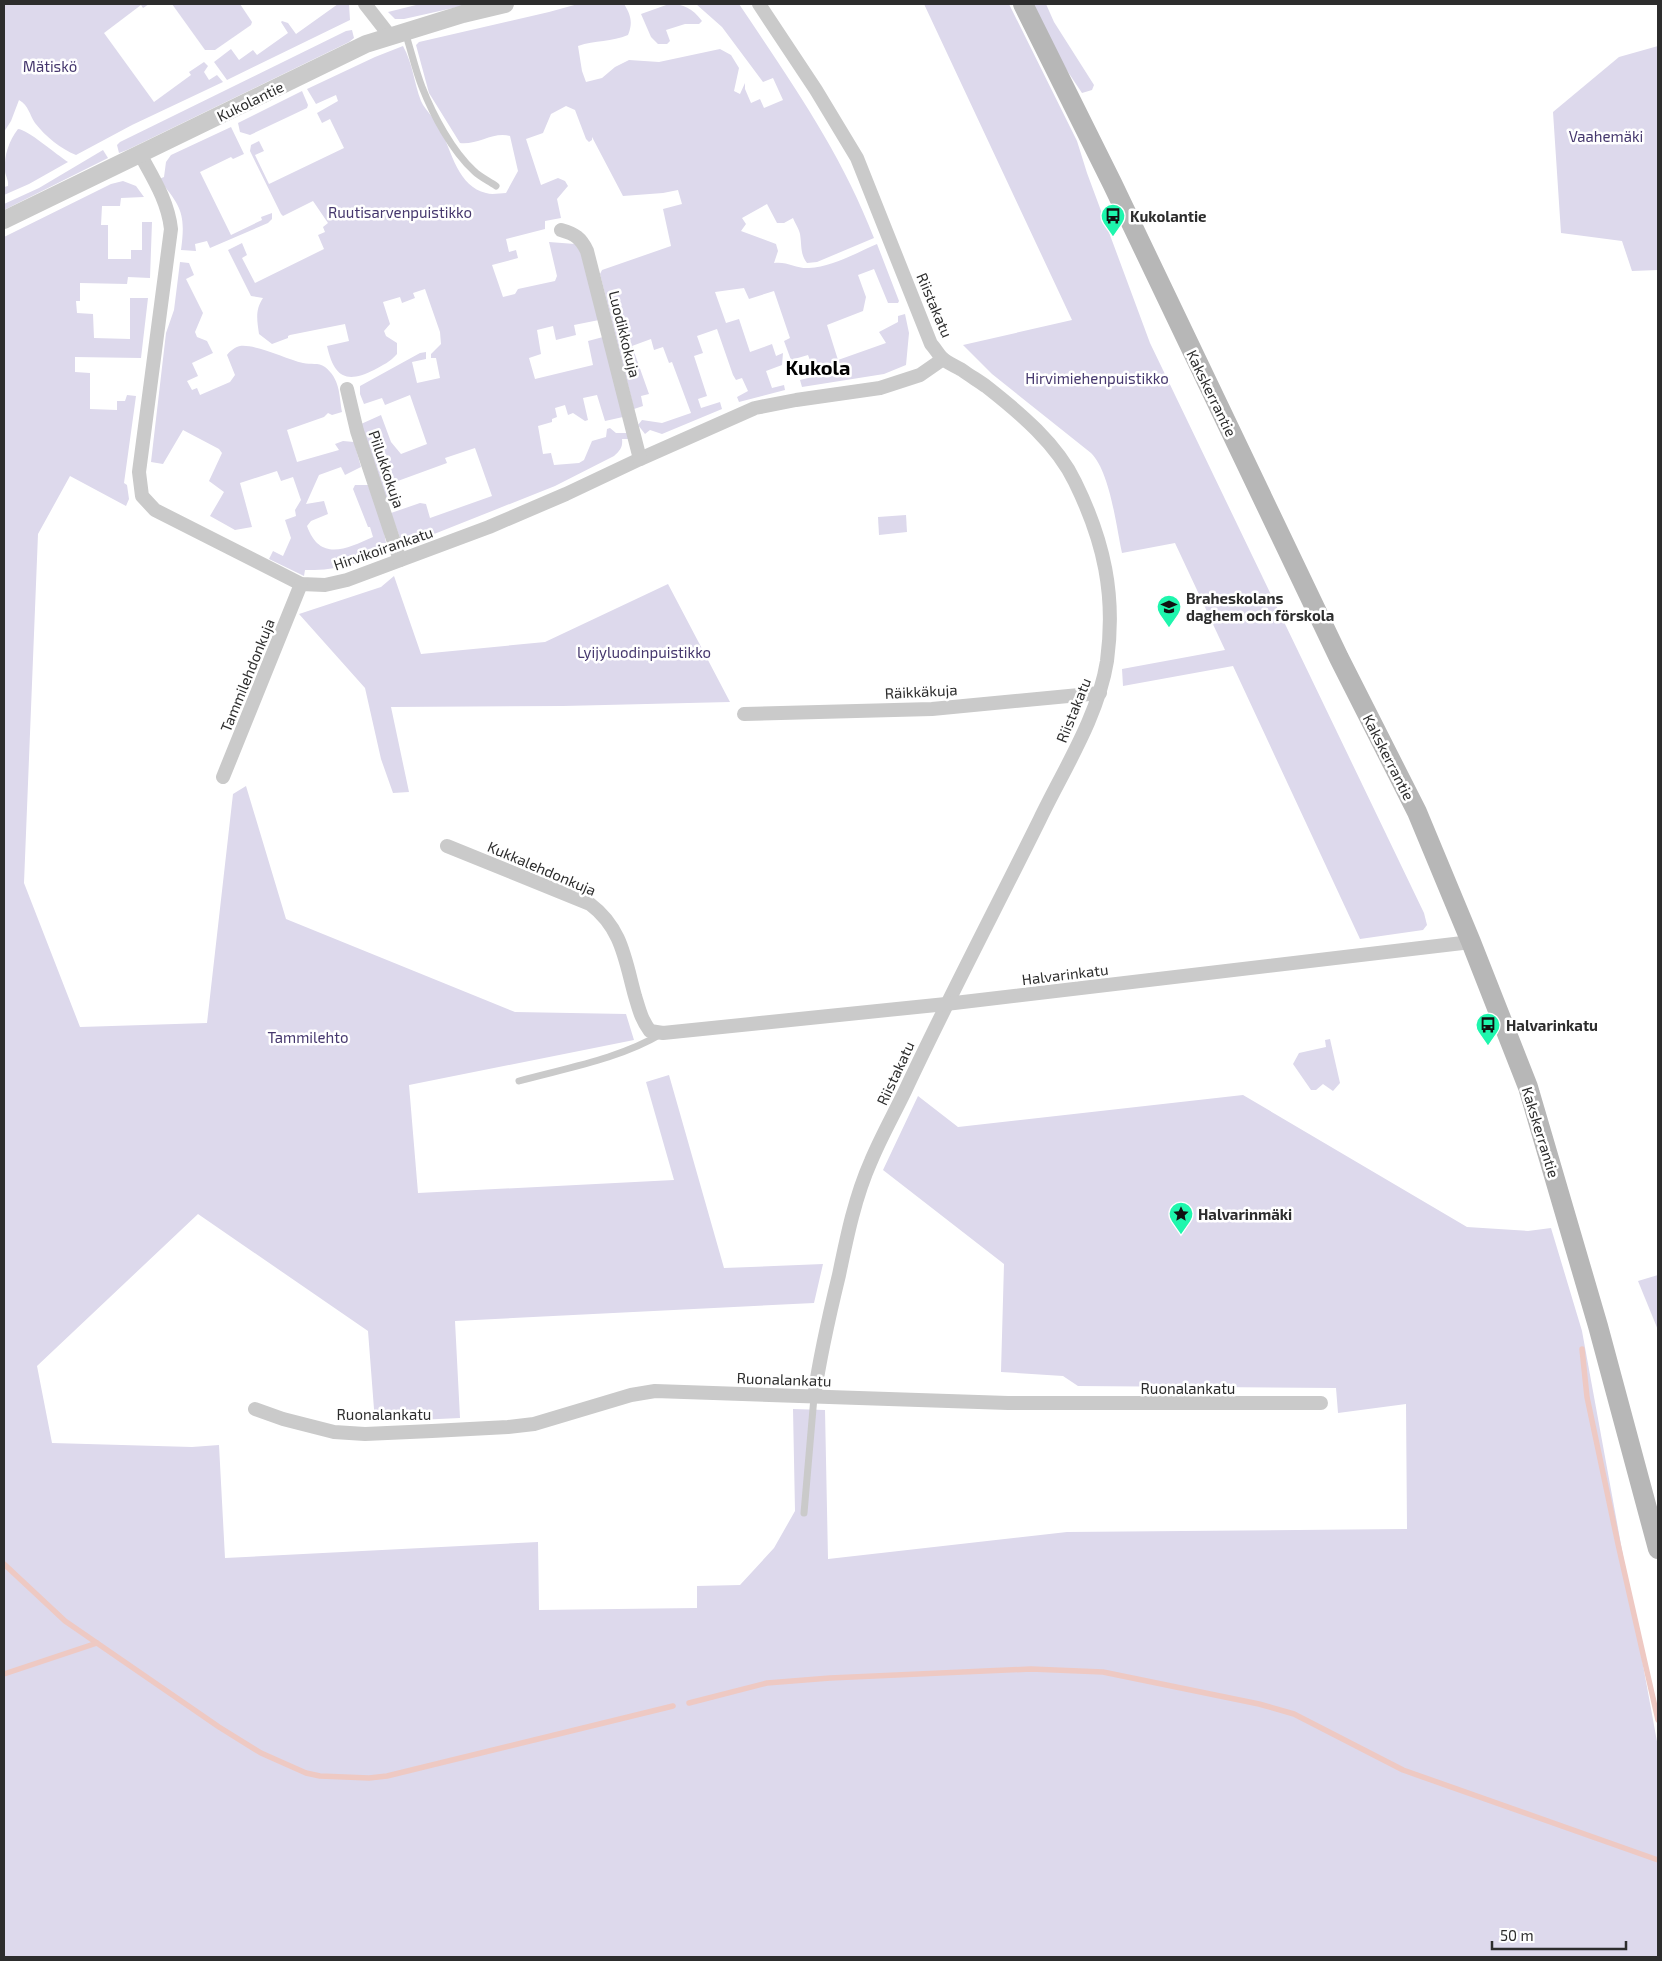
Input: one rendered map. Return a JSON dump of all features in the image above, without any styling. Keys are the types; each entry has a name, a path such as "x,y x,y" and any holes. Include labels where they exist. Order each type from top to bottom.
{"main road":[{"name":"Kakskerrantie","path":"1023,4 1108,175 1339,658 1417,812 1471,942 1528,1087 1653,1509 1658,1549"}],"street":[{"path":"365,4 397,34"},
{"name":"Kukolantie","path":"4,220 366,44 463,14 505,4"},
{"name":"Riistakatu","path":"759,4 821,98 856,158 931,344 943,359 986,387 1016,411 1060,457 1074,479 1098,540 1107,572 1110,636 1100,693 1082,735 946,1004 871,1160 860,1189 850,1225 831,1307 814,1398"},
{"name":"Hirvikoirankatu","path":"140,154 164,199 169,213 171,229 139,472 142,496 155,510 301,584 325,585 347,580 489,527 755,408 880,388 920,375 943,359"},
{"name":"Luodikkokuja","path":"561,230 574,234 583,242 587,251 640,459"},
{"name":"Piilukkokuja","path":"347,389 357,431 400,560"},
{"name":"Tammilehdonkuja","path":"223,777 301,584"},
{"name":"Räikkäkuja","path":"744,714 932,709 1100,693"},
{"name":"Kukkalehdonkuja","path":"447,846 590,904 603,914 613,927 619,941 641,1020 650,1031 663,1033"},
{"name":"Halvarinkatu","path":"663,1033 946,1004 1471,942"},
{"name":"Ruonalankatu","path":"255,1409 308,1427 334,1432 365,1434 534,1424 631,1394 655,1391 814,1398 1134,1404 1321,1403"}],"lane":[{"path":"397,34 424,92 456,152 475,172 496,186"},
{"path":"520,1081 600,1059 648,1042 663,1033"},
{"path":"804,1513 814,1398"}],"green space":[{"name":"Mätiskö","path":"4,4 149,4 143,8 141,5 104,33 154,102 191,75 189,72 204,62 208,66 204,72 209,80 217,75 223,82 132,125 76,155 59,146 44,133 35,123 25,105 19,100 11,121 4,132"},
{"path":"172,4 240,4 252,22 251,25 215,50 205,50"},
{"path":"338,4 349,4 350,20 227,80 214,62 231,49 239,60 253,50 257,55 288,33 282,21 288,23 296,34"},
{"path":"420,4 471,4 404,19 395,19 388,12"},
{"name":"Ruutisarvenpuistikko","path":"578,4 624,4 630,19 628,35 578,46 582,71 586,82 602,78 615,67 629,60 659,62 720,49 731,55 739,68 734,91 740,94 745,83 745,89 751,103 760,99 764,108 783,100 773,78 763,82 722,27 696,4 739,4 830,146 861,206 874,238 817,262 807,263 802,253 799,232 793,218 784,223 777,223 767,204 742,218 746,224 741,231 776,244 778,251 774,263 805,268 818,267 835,262 877,244 899,301 898,303 888,303 874,269 858,275 866,297 863,311 827,325 838,360 886,343 879,332 898,322 898,316 905,314 909,333 906,365 884,374 802,387 800,380 816,376 808,355 791,360 784,341 790,338 774,291 749,299 744,288 715,292 726,323 739,319 750,352 772,344 776,356 783,353 782,365 766,371 772,388 784,385 785,390 739,402 737,397 748,391 742,378 736,380 733,375 717,329 697,336 703,353 694,356 707,396 698,399 701,408 720,402 722,409 662,434 650,430 645,434 638,425 642,420 662,423 691,413 672,362 669,363 663,347 654,350 651,339 632,346 649,394 641,396 643,406 634,409 600,274 602,270 671,246 663,209 682,204 678,190 623,196 592,137 592,140 589,142 586,139 575,110 566,106 551,114 543,133 526,139 541,185 558,178 565,181 568,186 557,199 561,218 545,221 545,229 506,239 509,252 516,250 518,258 492,265 503,297 515,294 518,289 555,281 557,276 549,242 575,244 581,252 599,320 574,325 576,335 556,340 553,326 537,330 541,354 529,358 535,379 593,365 588,341 603,337 623,417 605,421 597,395 583,398 588,420 585,421 573,413 568,415 565,405 555,408 557,417 552,419 552,422 538,426 543,454 551,453 554,465 579,463 584,460 592,441 606,437 607,429 610,428 616,433 628,433 628,439 622,439 621,449 614,456 555,486 419,540 406,536 400,538 391,513 420,503 426,504 430,518 492,496 475,448 445,458 447,463 395,482 393,484 397,497 387,502 361,424 381,415 391,442 401,454 427,444 410,395 385,405 382,398 364,404 360,394 360,386 420,353 426,352 426,359 412,362 417,383 440,378 436,358 431,358 431,354 441,344 440,332 425,289 413,293 415,298 402,303 400,297 383,302 390,324 384,331 386,336 397,343 397,354 374,370 356,377 343,375 338,371 333,365 327,346 349,341 345,324 290,335 288,338 272,344 259,334 258,311 263,298 251,296 228,250 242,243 247,255 242,258 255,283 324,249 318,235 325,232 323,227 328,223 313,201 283,216 281,214 250,151 251,145 259,141 264,151 255,155 269,184 344,148 330,119 322,123 317,113 338,101 336,95 316,104 307,89 403,46 421,101 441,129 457,167 463,176 469,184 488,194 506,193 518,171 510,136 498,135 473,142 460,143 429,93 416,45 419,42"},
{"path":"669,4 687,8 702,21 699,24 685,24 666,30 670,41 667,44 658,44 651,37 641,14"},
{"name":"Hirvimiehenpuistikko","path":"924,4 1009,4 1077,141 1150,343 1424,913 1427,925 1423,930 1360,939 1233,666 1123,686 1122,669 1225,650 1175,543 1122,553 1108,486 1098,462 1091,453 992,374 963,345 1072,320"},
{"path":"1029,4 1046,4 1054,22 1094,85 1092,90 1082,93 1062,63"},
{"path":"352,30 354,38 349,42 119,153 117,145 120,142 346,31"},
{"name":"Vaahemäki","path":"1658,46 1658,270 1632,271 1622,241 1561,233 1553,112 1619,57"},
{"path":"302,91 308,105 307,108 250,135 240,132 238,123"},
{"path":"231,127 244,154 233,159 231,157 200,172 231,235 262,220 261,217 272,213 272,219 268,223 210,248 207,241 195,244 196,251 181,250 183,227 180,211 159,179 164,177 166,162 171,155"},
{"path":"18,129 35,138 68,162 29,184 4,195 4,187 8,186 5,170 6,154 12,138"},
{"path":"103,150 108,158 4,210 4,204 39,188"},
{"name":"Tammilehto","path":"123,181 136,186 144,197 121,198 120,206 102,206 101,225 108,225 108,259 131,259 131,250 142,250 142,222 152,222 150,278 128,277 127,284 80,283 80,301 76,301 77,313 93,314 94,338 130,339 130,298 148,298 141,358 75,357 75,372 90,373 90,409 117,410 117,401 125,401 127,395 136,396 124,483 127,485 129,499 126,506 70,476 38,534 24,883 80,1027 207,1023 233,794 246,786 286,919 515,1012 626,1014 634,1040 409,1085 418,1193 674,1180 646,1082 669,1075 724,1268 823,1264 814,1303 455,1321 460,1418 375,1422 368,1331 198,1214 37,1366 52,1443 192,1447 219,1445 225,1558 538,1542 539,1610 697,1608 697,1586 740,1585 774,1548 795,1511 793,1409 825,1410 828,1559 1067,1532 1407,1529 1406,1404 1338,1413 1336,1388 1078,1386 1063,1376 1001,1372 1004,1264 883,1170 918,1096 958,1127 1243,1095 1467,1227 1528,1231 1551,1228 1582,1331 1658,1747 1658,1957 4,1957 4,237 111,184"},
{"path":"180,262 189,263 194,275 186,279 203,313 195,332 197,337 207,341 213,353 192,363 198,376 187,381 192,390 197,388 200,395 230,382 235,375 227,355 233,349 240,346 254,347 303,363 320,365 325,367 334,377 338,387 342,412 332,415 328,413 324,417 287,430 297,462 339,450 335,444 343,441 354,442 361,467 345,475 341,467 319,475 306,504 324,501 328,514 311,521 307,526 312,537 319,545 335,550 373,537 353,489 355,485 368,485 383,526 386,543 381,543 377,551 369,557 348,566 305,570 304,576 269,559 273,551 283,556 291,538 285,520 296,516 295,510 301,500 293,477 281,481 277,471 240,483 252,527 235,530 210,516 224,492 209,481 222,453 219,449 183,430 163,464 151,462 166,333 174,310"},
{"path":"906,515 907,532 879,535 878,517"},
{"name":"Lyijyluodinpuistikko","path":"394,576 421,654 545,642 668,584 730,702 563,706 391,707 409,792 393,793 381,759 365,688 299,614 381,587"},
{"path":"1330,1039 1340,1083 1333,1091 1323,1084 1316,1090 1311,1090 1293,1064 1299,1053 1326,1047 1325,1040"},
{"path":"1658,1275 1658,1330 1638,1281"}],"waterway":[{"path":"1582,1349 1587,1397 1658,1720"},
{"path":"4,1564 65,1621 219,1727 261,1753 306,1773 320,1776 369,1778 387,1776 673,1706"},
{"path":"4,1674 97,1643"},
{"path":"689,1703 767,1683 830,1678 1031,1669 1103,1672 1259,1704 1294,1714 1403,1770 1658,1860"}],"place":[{"name":"Kukolantie","path":"1113,237"},
{"name":"Braheskolans daghem och förskola","path":"1169,628"},
{"name":"Halvarinkatu","path":"1488,1046"},
{"name":"Halvarinmäki","path":"1181,1235"}],"district":[{"name":"Kukola","path":"818,367"}]}
